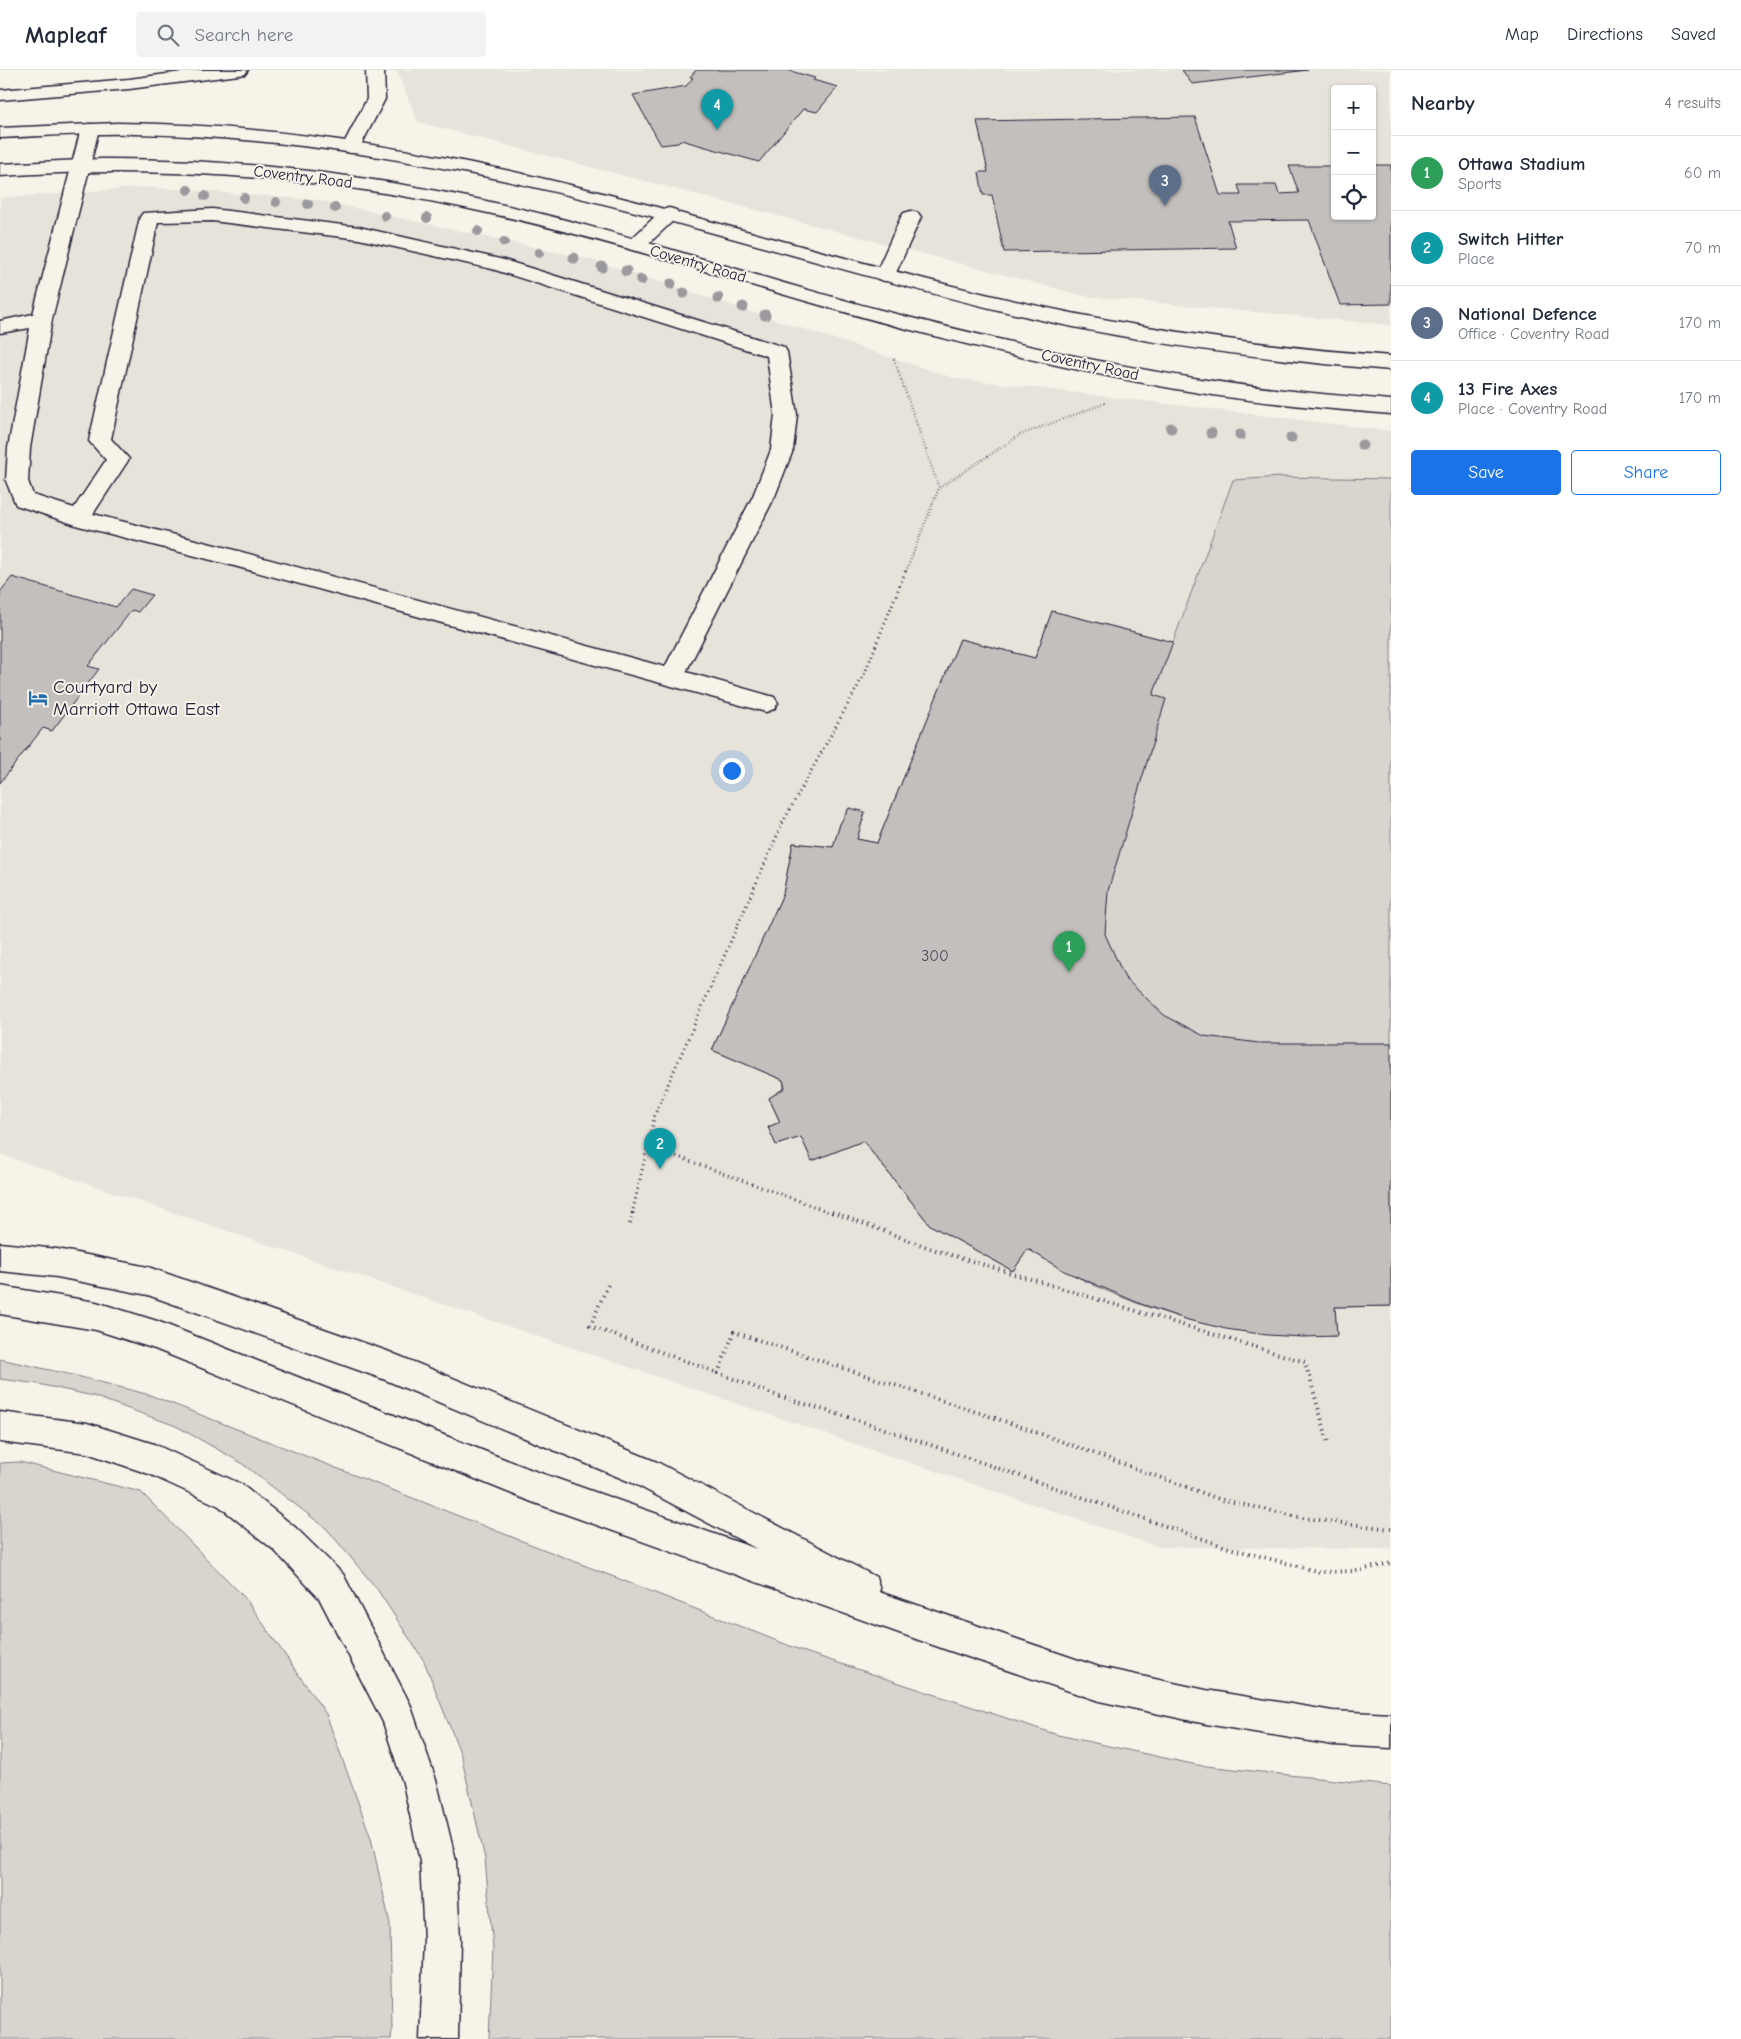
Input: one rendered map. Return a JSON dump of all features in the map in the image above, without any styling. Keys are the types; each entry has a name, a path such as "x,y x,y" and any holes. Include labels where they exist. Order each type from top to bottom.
{"main road":[{"path":"0,95 129,84 239,70"},
{"path":"351,147 376,98 375,70"},
{"path":"90,129 42,320 18,448 17,481 24,500 79,518 227,556 766,703"},
{"name":"Coventry Road","path":"0,133 90,129 154,129 253,135 351,147 419,158 669,214 885,274 1028,310 1160,337 1288,355 1391,363"},
{"name":"Coventry Road","path":"0,170 134,165 236,169 337,180 472,204 530,217 636,245 865,311 1022,351 1203,386 1323,402 1391,407"},
{"path":"636,245 669,214"},
{"path":"79,518 118,458 100,441 150,217 212,215 359,233 497,264 777,352 786,415 782,450 764,496 672,677"},
{"path":"885,274 911,217"},
{"path":"0,326 42,320"},
{"path":"0,1257 57,1263 148,1281 387,1366 646,1473 947,1633"},
{"path":"0,1300 96,1316 157,1335 532,1486 947,1633 1109,1686 1206,1707 1333,1728 1391,1731"},
{"path":"0,1426 88,1438 154,1460 230,1495 285,1538 331,1586 398,1716 420,1783 438,1861 442,1939 439,2039"}],"path":[{"path":"894,359 940,488"},
{"path":"630,1224 655,1114 783,822 864,675 940,488 1020,435 1111,401"},
{"path":"648,1146 938,1252 1305,1362 1329,1445"},
{"path":"608,1285 590,1326 772,1394 867,1423 1230,1548 1320,1572 1356,1572 1391,1563"},
{"path":"718,1373 734,1332 1025,1428 1219,1499 1303,1518 1391,1529"}],"shaded area":[{"path":"396,70 1391,70 1391,325 1085,296 418,122"},
{"path":"149,187 318,200 592,260 954,378 1391,431 1391,1549 1159,1547 0,1154 0,198"},
{"path":"1281,477 1391,479 1391,1306 1335,1307 1337,1336 1296,1336 1256,1333 1176,1316 1100,1288 1063,1270 1028,1249 1013,1271 930,1225 863,1141 812,1161 801,1137 776,1145 768,1127 780,1122 769,1098 784,1088 783,1080 712,1050 783,894 793,843 833,847 840,824 849,808 865,812 857,839 877,843 960,639 1035,658 1052,611 1173,642 1233,480"},
{"path":"0,1359 150,1395 808,1653 1058,1735 1197,1765 1391,1786 1391,2039 489,2039 493,1948 485,1859 461,1755 424,1661 377,1589 326,1528 240,1462 176,1426 93,1396 38,1384 0,1379"},
{"path":"20,1462 141,1492 246,1599 326,1714 371,1838 390,1924 391,2039 0,2039 0,1463"}],"building":[{"path":"696,70 787,70 838,87 817,112 803,109 759,162 681,140 678,143 661,145 633,95 686,86 693,78 690,77"},
{"path":"1182,70 1308,70 1192,84"},
{"path":"1195,117 1220,195 1241,195 1238,185 1276,185 1279,194 1299,193 1289,166 1331,166 1331,220 1376,220 1376,165 1391,165 1391,304 1340,305 1309,220 1228,221 1236,248 1004,252 992,195 983,195 979,172 988,172 977,121"},
{"name":"Courtyard by Marriott Ottawa East","path":"12,577 116,607 131,589 152,595 138,612 132,610 88,666 99,669 52,731 43,728 0,783 0,592"},
{"path":"1052,611 1173,642 1153,695 1166,699 1108,891 1105,934 1125,978 1164,1015 1204,1036 1259,1043 1391,1043 1391,1306 1335,1307 1337,1336 1267,1335 1226,1329 1188,1320 1141,1304 1064,1271 1028,1249 1013,1271 930,1225 863,1141 812,1161 801,1137 776,1145 768,1127 780,1122 769,1098 785,1088 783,1080 712,1050 783,894 793,843 833,847 840,824 849,808 865,812 857,839 877,843 960,639 1035,658"}],"place":[{"name":"13 Fire Axes","path":"717,130"},
{"name":"National Defence","path":"1165,206"},
{"name":"Courtyard by Marriott Ottawa East","path":"38,698"},
{"name":"Ottawa Stadium","path":"1069,972"},
{"name":"Switch Hitter","path":"660,1169"}]}
